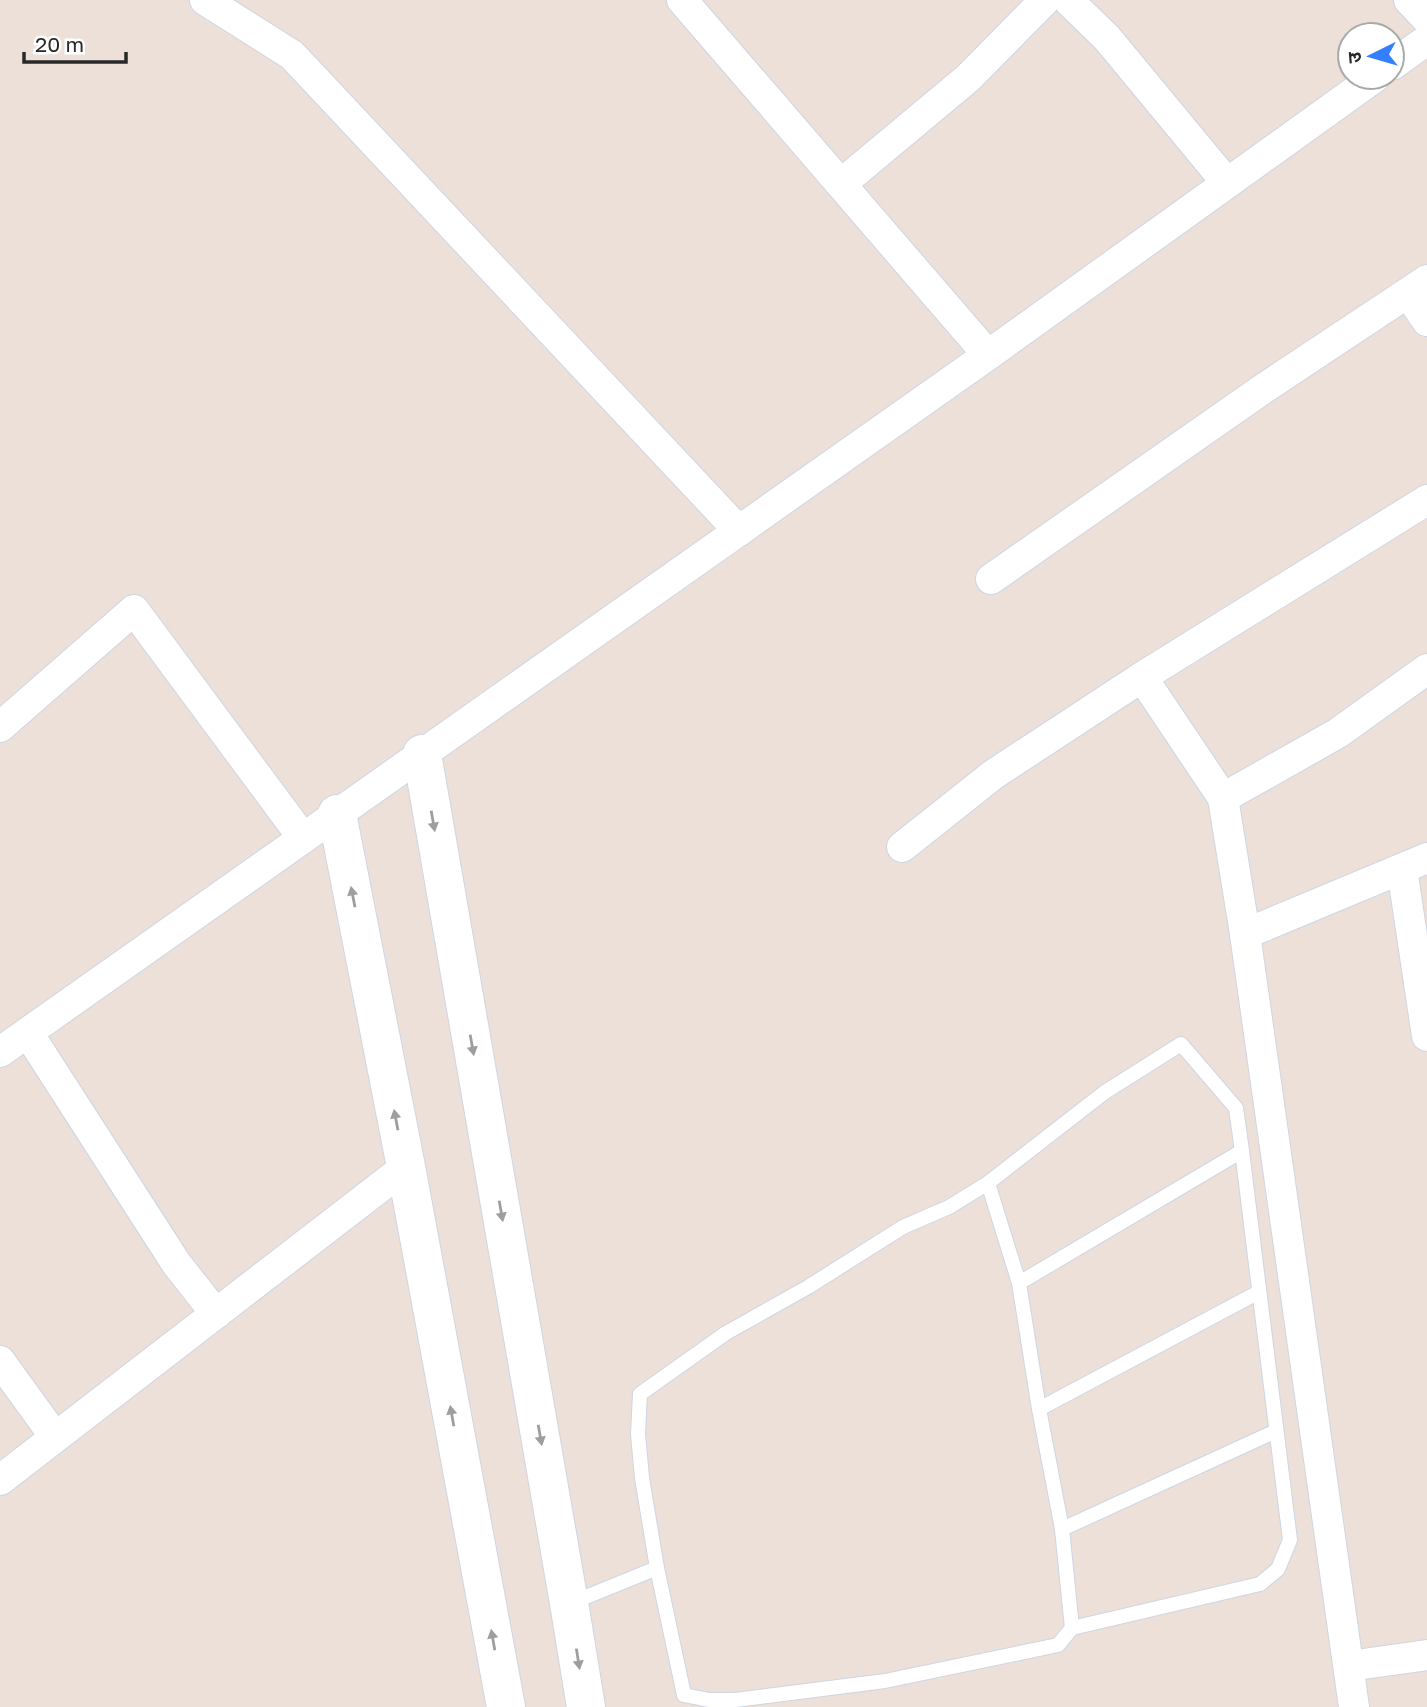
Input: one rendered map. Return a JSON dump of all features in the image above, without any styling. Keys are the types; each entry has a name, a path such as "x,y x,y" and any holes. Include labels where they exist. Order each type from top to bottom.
{"street":[{"path":"205,0 292,55 738,531"},
{"path":"682,0 988,355"},
{"path":"841,184 968,78 1045,0"},
{"path":"1068,0 1107,38 1227,183"},
{"path":"1409,0 1427,19"},
{"path":"1406,55 1427,40"},
{"path":"0,1052 988,355 1355,91"},
{"path":"991,579 1260,391 1418,286 1427,321"},
{"path":"902,847 995,774 1142,677 1427,500"},
{"path":"2,721 134,610 303,838"},
{"path":"1223,798 1339,733 1427,669"},
{"path":"1142,677 1223,798 1245,934 1354,1707"},
{"path":"422,754 586,1707"},
{"path":"337,814 406,1167 506,1707"},
{"path":"1245,934 1414,864 1427,1036"},
{"path":"27,1033 176,1263 216,1314"},
{"path":"0,1480 406,1167"},
{"path":"0,1361 55,1437"},
{"path":"1349,1666 1427,1655"}],"lane":[{"path":"1181,1044 1236,1108 1242,1151 1290,1540 1278,1569 1260,1584 1072,1628 1058,1645 885,1681 735,1700 709,1700 684,1695 657,1567 642,1478 638,1434 640,1394 726,1333 808,1287 903,1227 949,1207 988,1183 1105,1093 1181,1044"},
{"path":"1019,1283 1242,1151"},
{"path":"988,1183 1019,1283 1062,1530 1072,1628"},
{"path":"1039,1409 1259,1292"},
{"path":"1062,1530 1276,1431"},
{"path":"569,1603 657,1567"}]}
